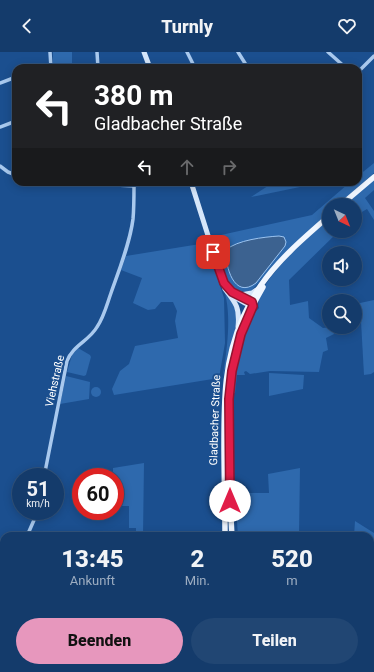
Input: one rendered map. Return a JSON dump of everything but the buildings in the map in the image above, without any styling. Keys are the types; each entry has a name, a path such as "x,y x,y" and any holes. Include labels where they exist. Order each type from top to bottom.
{"main road":[{"path":"349,198 374,177"},
{"path":"251,304 259,288 278,265 306,236 322,222"},
{"path":"251,304 278,265"},
{"name":"Gladbacher Straße","path":"225,532 224,389 237,330 251,304"},
{"name":"Gladbacher Straße","path":"232,532 229,399 232,371 237,348 251,304"}],"street":[{"path":"50,52 51,64"},
{"path":"97,52 98,64"},
{"path":"144,52 148,64"},
{"path":"187,52 192,64"},
{"path":"238,52 246,64"},
{"path":"328,52 342,64"},
{"path":"362,68 374,56"},
{"path":"0,83 12,78"},
{"path":"0,127 12,122"},
{"path":"0,166 12,174"},
{"name":"Viehstraße","path":"46,468 67,361 74,349 97,328 102,317 124,256 133,221 135,186"},
{"path":"192,186 225,289 235,300 238,308 239,315 237,330"},
{"path":"224,283 232,292 240,295 251,304"},
{"path":"240,295 252,293 259,288"},
{"path":"230,294 251,304"},
{"path":"30,532 34,520"}],"shaded area":[{"path":"53,52 72,52 72,64 53,64"},
{"path":"374,163 374,173 362,184 362,173"},
{"path":"374,179 374,190 365,198 374,211 374,220 367,209 362,212 362,198 353,198"},
{"path":"268,186 305,186 251,197"},
{"path":"346,186 359,186 346,198 332,198"},
{"path":"322,206 322,219 287,251 248,293 235,290 229,285 220,265 212,237 312,215","holes":["269,237 285,239 285,246 278,255 241,287 231,275 226,261 226,250 230,247 252,240"]},
{"path":"322,225 322,238 332,238 289,280 290,305 308,301 309,318 322,327 322,334 334,334 326,338 328,350 323,352 319,372 270,371 250,374 246,371 244,372 245,375 237,375 234,393 236,372 241,348 253,315 259,308 259,298 265,286 285,260"},
{"path":"279,236 284,237 286,242 285,246 256,283 248,287 242,287 237,284 232,279 229,272 226,250 244,241"},
{"path":"206,243 224,298 225,343 219,378 114,395 112,389 120,371 129,364 135,346 178,338 175,321 177,311 173,302 161,302 155,309 148,310 133,303 142,278 121,270 126,256"},
{"path":"224,289 236,308 237,323 223,376 228,321 228,310"},
{"path":"374,300 374,372 364,375 362,334 362,303"},
{"path":"78,348 91,357 86,375 84,376 67,372 72,355"},
{"path":"269,373 304,375 303,389 269,396"},
{"path":"66,376 90,382 89,399 60,404"},
{"path":"94,387 98,387 100,388 100,396 94,397 91,394 91,390"},
{"path":"144,463 143,532 136,532 136,528 129,528 129,506 124,506 124,468 113,468"},
{"path":"300,468 299,532 238,532 235,493 269,493 268,474"},
{"path":"355,521 372,532 354,532"}],"route":[{"path":"213,252 217,266 228,289 252,302 253,306 241,334 232,371 229,399 230,501"}]}
